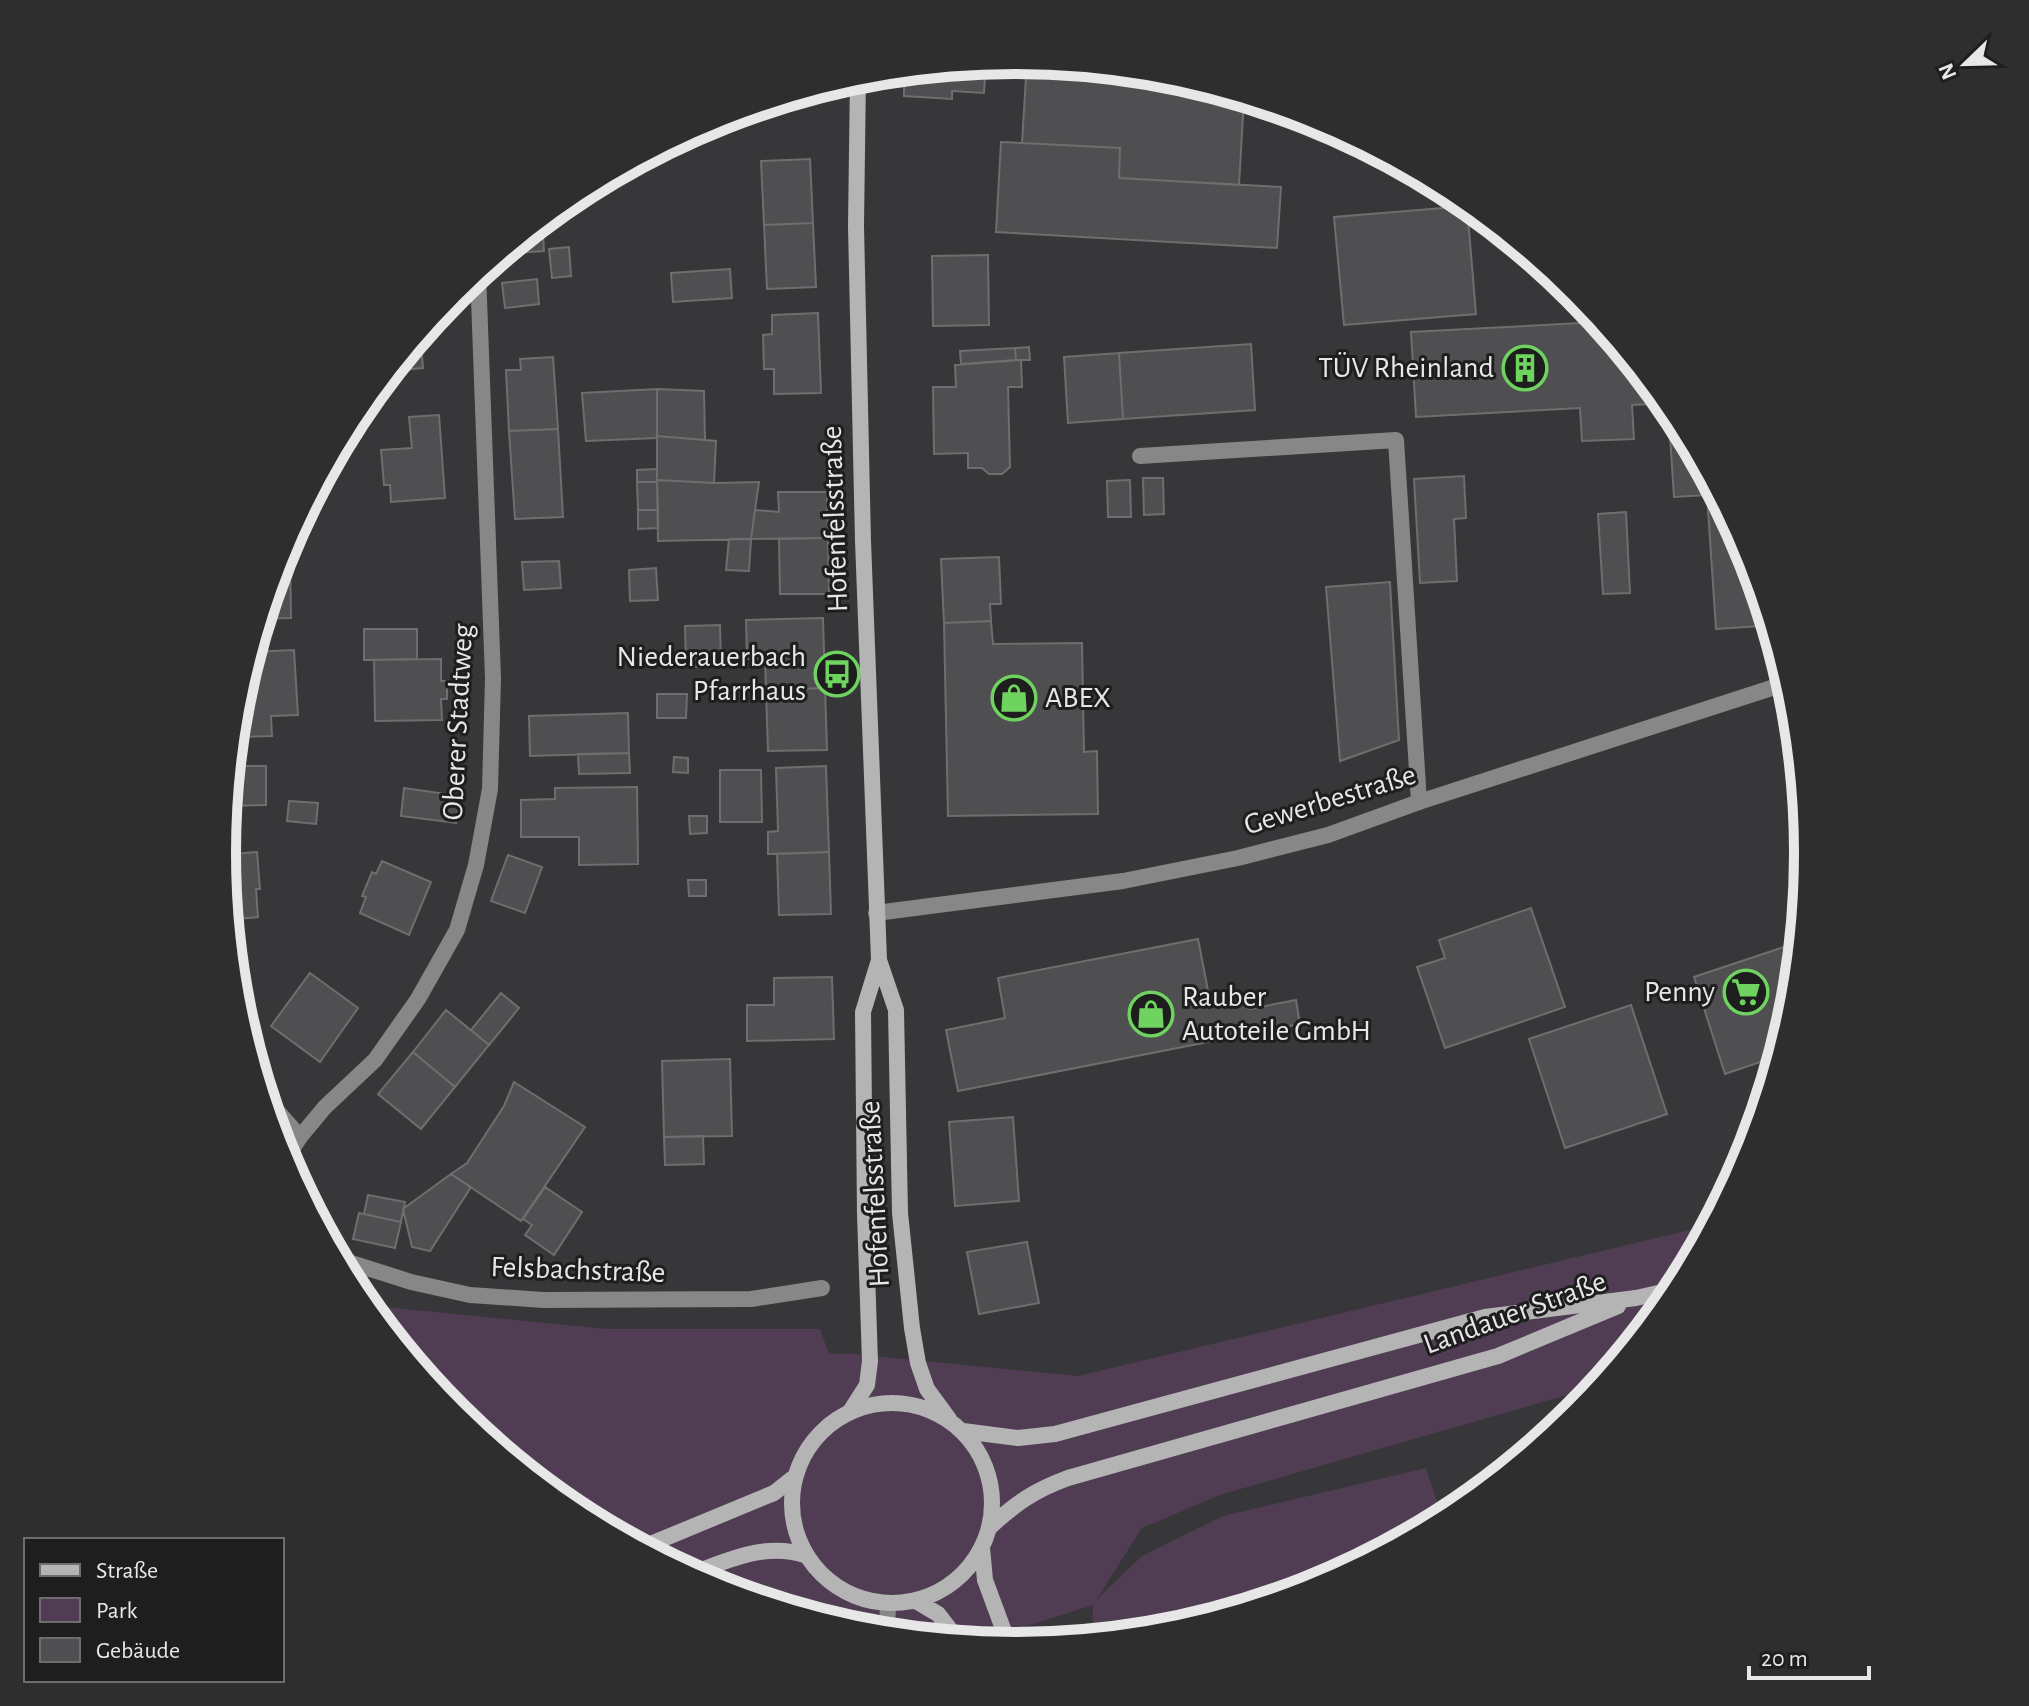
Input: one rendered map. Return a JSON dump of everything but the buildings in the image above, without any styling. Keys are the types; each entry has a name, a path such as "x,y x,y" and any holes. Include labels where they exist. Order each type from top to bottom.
{"main road":[{"name":"Hofenfelsstraße","path":"858,90 856,258 879,960 896,1010 900,1213 912,1328 918,1363 927,1389 949,1419"},
{"name":"Hofenfelsstraße","path":"851,1410 867,1385 870,1361 863,1012 879,960"},
{"path":"1636,1298 1657,1293"},
{"name":"Landauer Straße","path":"963,1431 1018,1438 1055,1434 1485,1317 1636,1298"},
{"name":"Landauer Straße","path":"990,1527 1018,1501 1068,1478 1498,1356 1636,1298"},
{"path":"894,1402 932,1410 949,1419 976,1448 988,1476 992,1506 990,1527 970,1567 936,1594 916,1601 888,1604 853,1595 818,1571 805,1555 796,1536 791,1498 793,1478 815,1438 851,1410 873,1403 894,1402"},
{"path":"653,1543 774,1493 793,1478"},
{"path":"982,1548 985,1580 1004,1632"},
{"path":"706,1569 763,1550 805,1555"},
{"path":"916,1601 938,1614 949,1629"}],"street":[{"name":"Oberer Stadtweg","path":"293,1147 325,1107 375,1060 418,999 457,930 476,865 490,789 493,678 479,288"},
{"path":"1140,456 1396,440 1419,802"},
{"name":"Gewerbestraße","path":"876,913 1123,881 1238,858 1328,835 1419,802 1776,687"},
{"path":"282,1117 300,1137"},
{"name":"Felsbachstraße","path":"353,1264 411,1282 470,1295 543,1300 751,1299 822,1288"},
{"path":"887,1621 888,1604"}],"green space":[{"path":"1697,1228 1633,1327 1576,1392 1220,1495 1142,1528 1096,1600 1142,1556 1223,1516 1426,1468 1439,1506 1359,1552 1265,1591 1166,1617 1092,1627 1093,1605 1009,1632 913,1625 813,1605 716,1573 625,1528 540,1471 464,1404 429,1367 382,1307 606,1329 820,1329 829,1354 1078,1376"}],"place":[{"name":"TÜV Rheinland","path":"1525,368"},
{"name":"Niederauerbach Pfarrhaus","path":"837,674"},
{"name":"ABEX","path":"1014,698"},
{"name":"Penny","path":"1746,992"},
{"name":"Rauber Autoteile GmbH","path":"1151,1014"}]}
